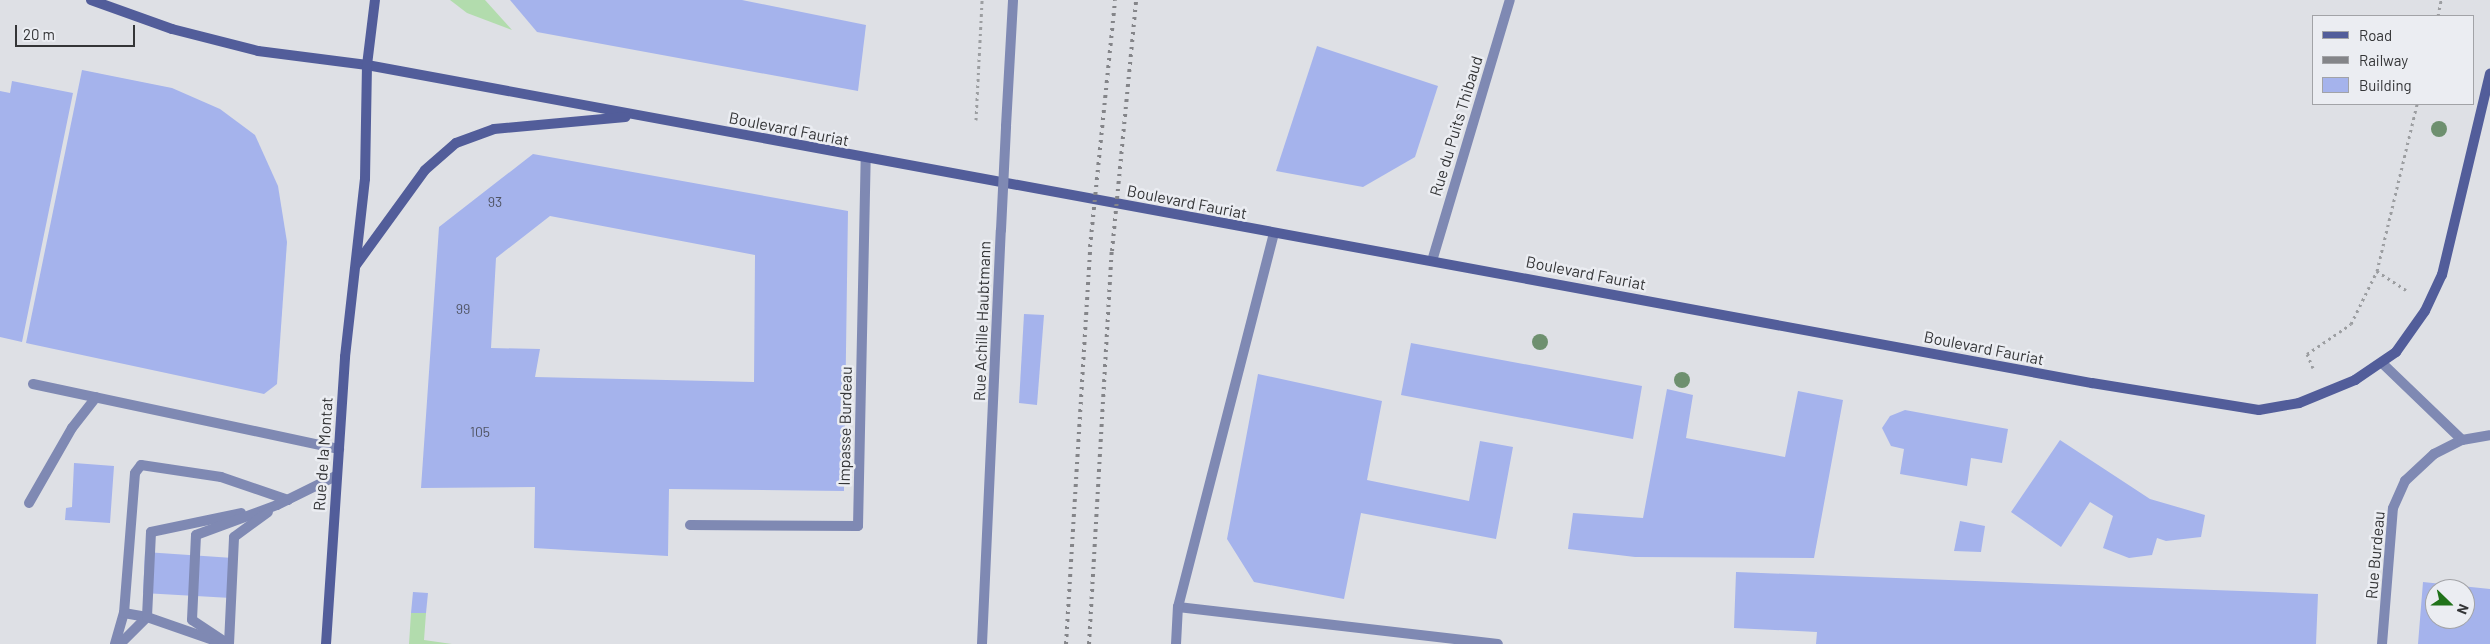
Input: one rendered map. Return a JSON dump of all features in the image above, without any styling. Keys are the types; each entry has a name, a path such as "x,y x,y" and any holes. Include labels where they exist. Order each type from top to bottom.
{"main road":[{"name":"Boulevard Fauriat","path":"91,0 172,29 258,51 367,65 1274,234 1432,261 2092,383 2250,408 2299,404 2324,395 2382,363 2396,352 2428,304 2442,276 2490,74"},
{"name":"Rue de la Montat","path":"326,644 338,449 365,179 367,65 375,0"},
{"name":"Boulevard Fauriat","path":"355,267 425,170 456,143 494,129 638,116"}],"street":[{"name":"Rue Achille Haubtmann","path":"982,644 1006,126 1014,0"},
{"name":"Rue du Puits Thibaud","path":"1432,261 1510,0"},
{"name":"Impasse Burdeau","path":"690,525 858,526 866,159"},
{"path":"1176,644 1178,607 1274,234"},
{"path":"2382,363 2462,440 2490,435"},
{"path":"33,384 338,449"},
{"path":"29,503 72,428 96,397"},
{"name":"Rue Burdeau","path":"2382,644 2393,508 2405,482 2434,454 2462,440"},
{"path":"115,644 124,614 134,478 141,466 221,477 288,500"},
{"path":"228,644 234,537 277,506 336,476"},
{"path":"120,644 147,617 151,532 277,506"},
{"path":"228,644 192,620 196,535 277,506"},
{"path":"1178,607 1498,644"},
{"path":"124,614 147,617 228,644"}],"path":[{"path":"976,120 982,0"},
{"path":"2438,15 2441,0"},
{"path":"2324,395 2307,354 2350,324 2377,271 2417,105"},
{"path":"2377,271 2428,304"}],"green space":[{"path":"450,0 485,0 512,30 467,13"},
{"path":"411,613 426,613 424,640 452,644 409,644"}],"building":[{"path":"510,0 742,0 866,25 858,91 537,32"},
{"path":"1317,46 1438,86 1415,157 1363,187 1276,171"},
{"path":"82,70 172,88 220,109 255,135 278,186 287,242 277,384 264,394 26,343"},
{"path":"12,81 73,93 22,342 0,337 0,91 10,93"},
{"path":"533,154 848,211 844,491 669,489 668,556 534,548 535,487 421,488 439,227","holes":["550,216 755,255 754,382 535,377 540,349 491,348 496,258"]},
{"path":"1024,314 1044,315 1037,405 1019,403"},
{"path":"1411,343 1642,386 1633,439 1401,395"},
{"path":"1258,374 1382,401 1367,480 1469,501 1480,441 1513,447 1496,539 1361,513 1344,599 1254,582 1227,539"},
{"path":"1667,389 1693,395 1686,438 1785,457 1798,391 1843,400 1814,558 1635,557 1568,549 1573,513 1643,518"},
{"path":"1905,410 2008,429 2002,463 1971,458 1967,486 1900,474 1904,449 1891,446 1882,428 1890,416"},
{"path":"2060,440 2150,499 2205,515 2201,537 2166,541 2157,538 2152,555 2129,558 2103,548 2113,516 2090,502 2061,547 2011,512"},
{"path":"74,463 114,466 110,523 65,520 66,508 72,507"},
{"path":"1960,521 1985,526 1981,552 1954,551"},
{"path":"145,552 233,558 231,598 143,593"},
{"path":"1736,572 2318,594 2316,644 1816,644 1817,632 1734,628"},
{"path":"2423,582 2425,582 2425,629 2475,629 2475,587 2490,589 2490,644 2418,644"},
{"path":"413,592 428,593 426,613 411,613"}],"railway":[{"path":"1066,644 1090,247 1115,0"},
{"path":"1089,644 1112,251 1136,0"}]}
